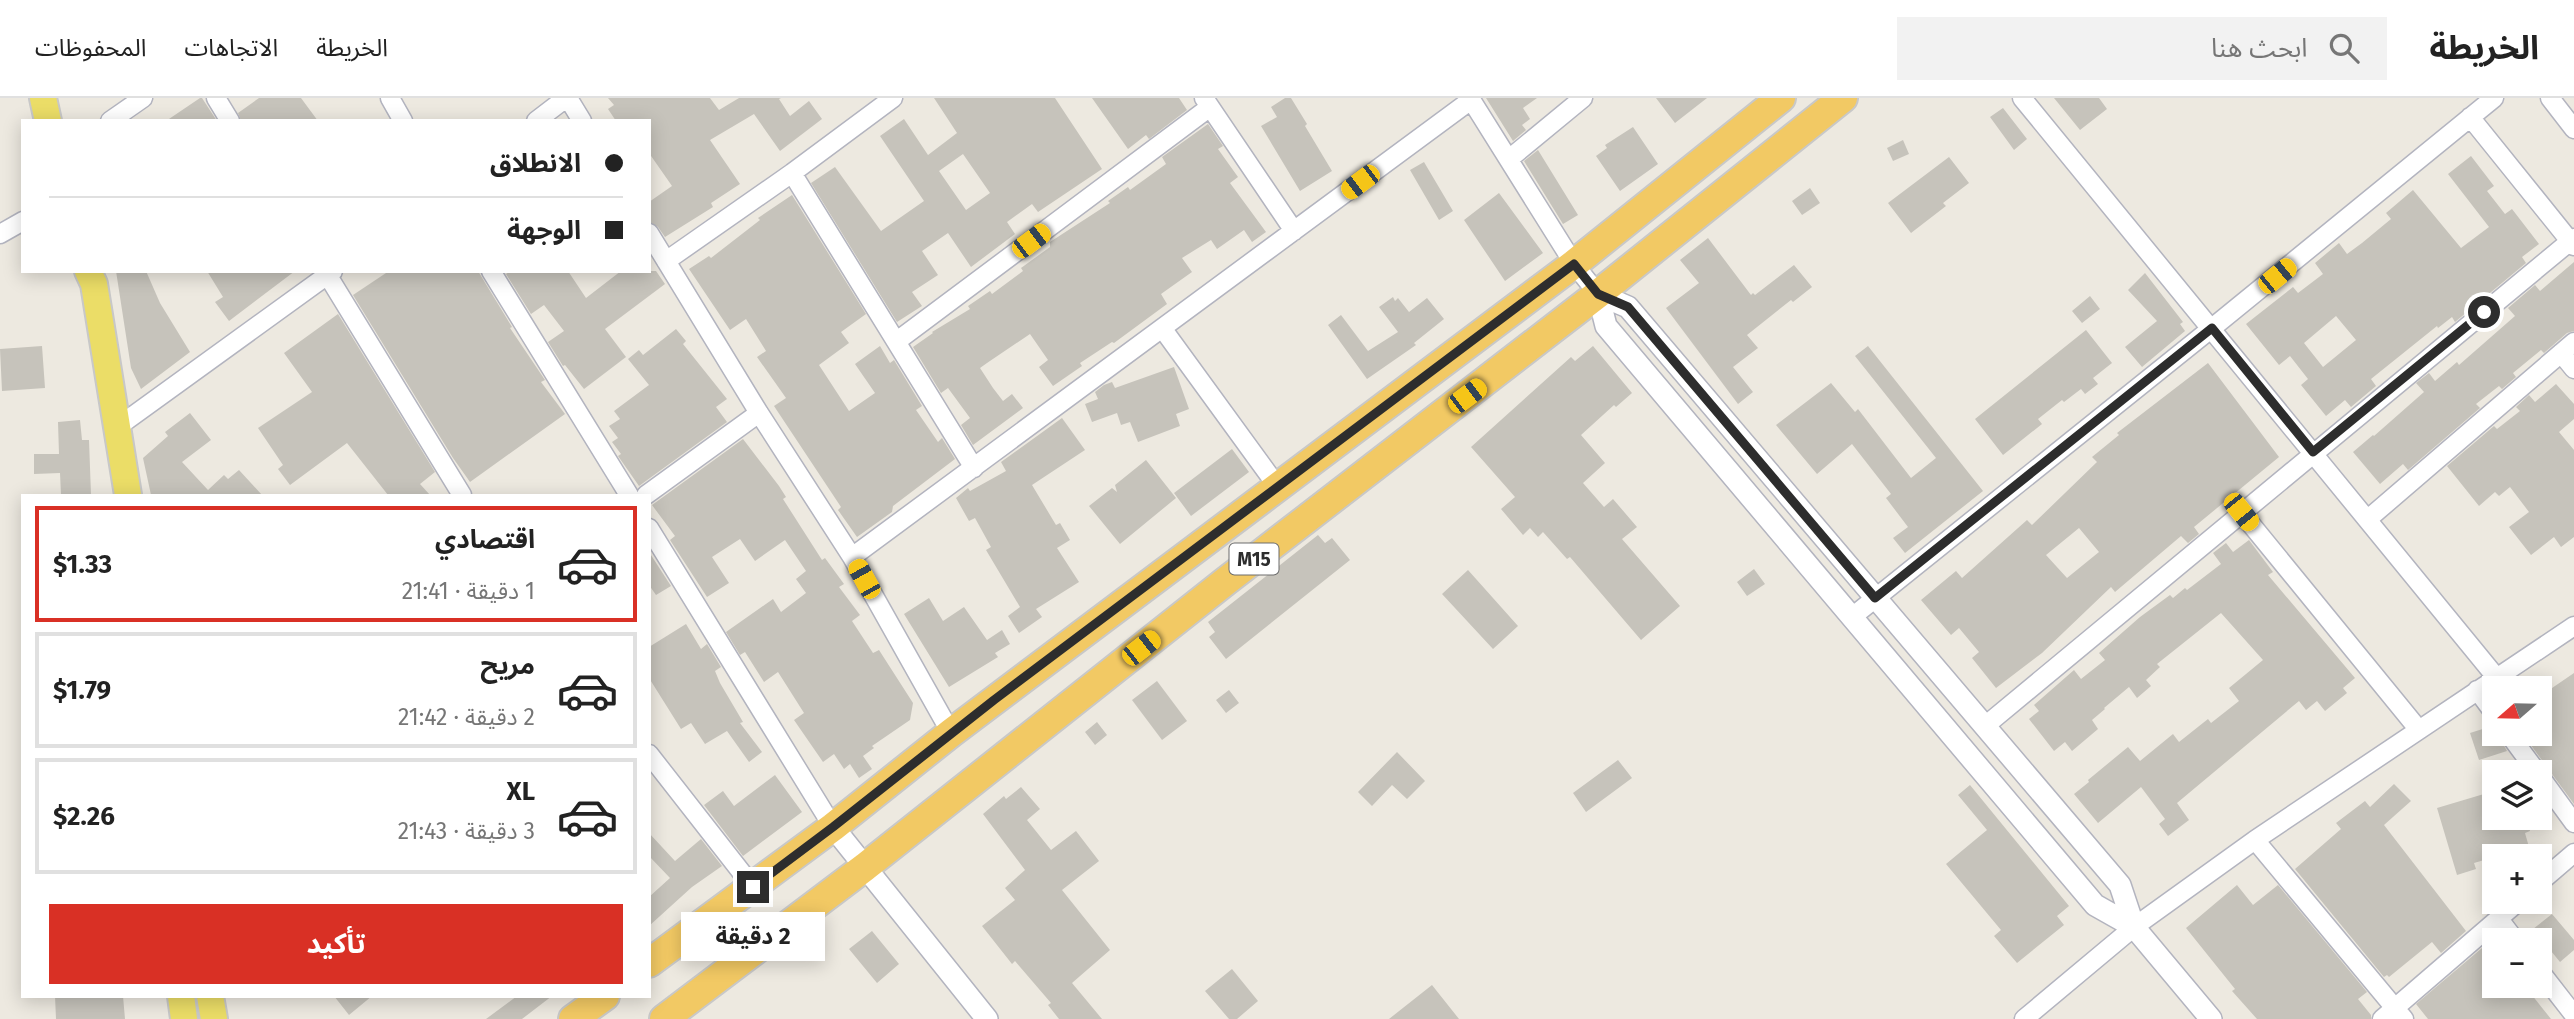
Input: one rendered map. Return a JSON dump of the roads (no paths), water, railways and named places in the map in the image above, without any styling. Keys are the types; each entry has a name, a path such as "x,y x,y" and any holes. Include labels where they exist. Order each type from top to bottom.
{"highway":[{"name":"M15","path":"651,962 833,827 951,733 1574,264 1780,98"},
{"name":"M15","path":"664,1019 865,867 1226,581 1598,294 1843,98"},
{"path":"573,1019 602,998"}],"main road":[{"path":"43,98 48,119"},
{"path":"76,273 128,494"},
{"path":"89,273 94,284 114,444 111,494"},
{"path":"181,998 184,1019"},
{"path":"210,998 214,1019"}],"street":[{"path":"113,119 143,98"},
{"path":"216,98 229,119"},
{"path":"390,98 401,119"},
{"path":"539,119 567,98 581,119"},
{"path":"666,261 792,173 892,98"},
{"path":"1509,159 1583,98"},
{"path":"2022,98 2496,676"},
{"path":"1852,617 2494,98"},
{"path":"2550,98 2574,129"},
{"path":"852,556 1470,99 1574,264 1598,294 1606,326 2095,905 2134,927 2211,1019"},
{"path":"897,341 1207,103 1294,231"},
{"path":"1985,726 2313,452 2573,242 2470,117"},
{"path":"792,173 974,468"},
{"path":"0,234 21,221"},
{"path":"651,236 759,413 852,556 951,733"},
{"path":"114,444 328,273 461,494"},
{"path":"492,273 628,494"},
{"path":"1598,294 1628,307 2120,885 2134,927"},
{"path":"1162,328 1277,486"},
{"path":"2368,519 2567,348 2574,369"},
{"path":"647,494 759,413"},
{"path":"2241,512 2418,730"},
{"path":"651,531 833,827 987,1019"},
{"path":"2499,676 2574,626"},
{"path":"2024,1019 2134,927 2255,840 2482,688"},
{"path":"2477,691 2482,697"},
{"path":"651,757 753,887"},
{"path":"2552,793 2574,823"},
{"path":"2255,840 2393,1015 2504,914"},
{"path":"2552,872 2574,853"},
{"path":"2498,919 2505,928"},
{"path":"2552,987 2574,1015"}]}
